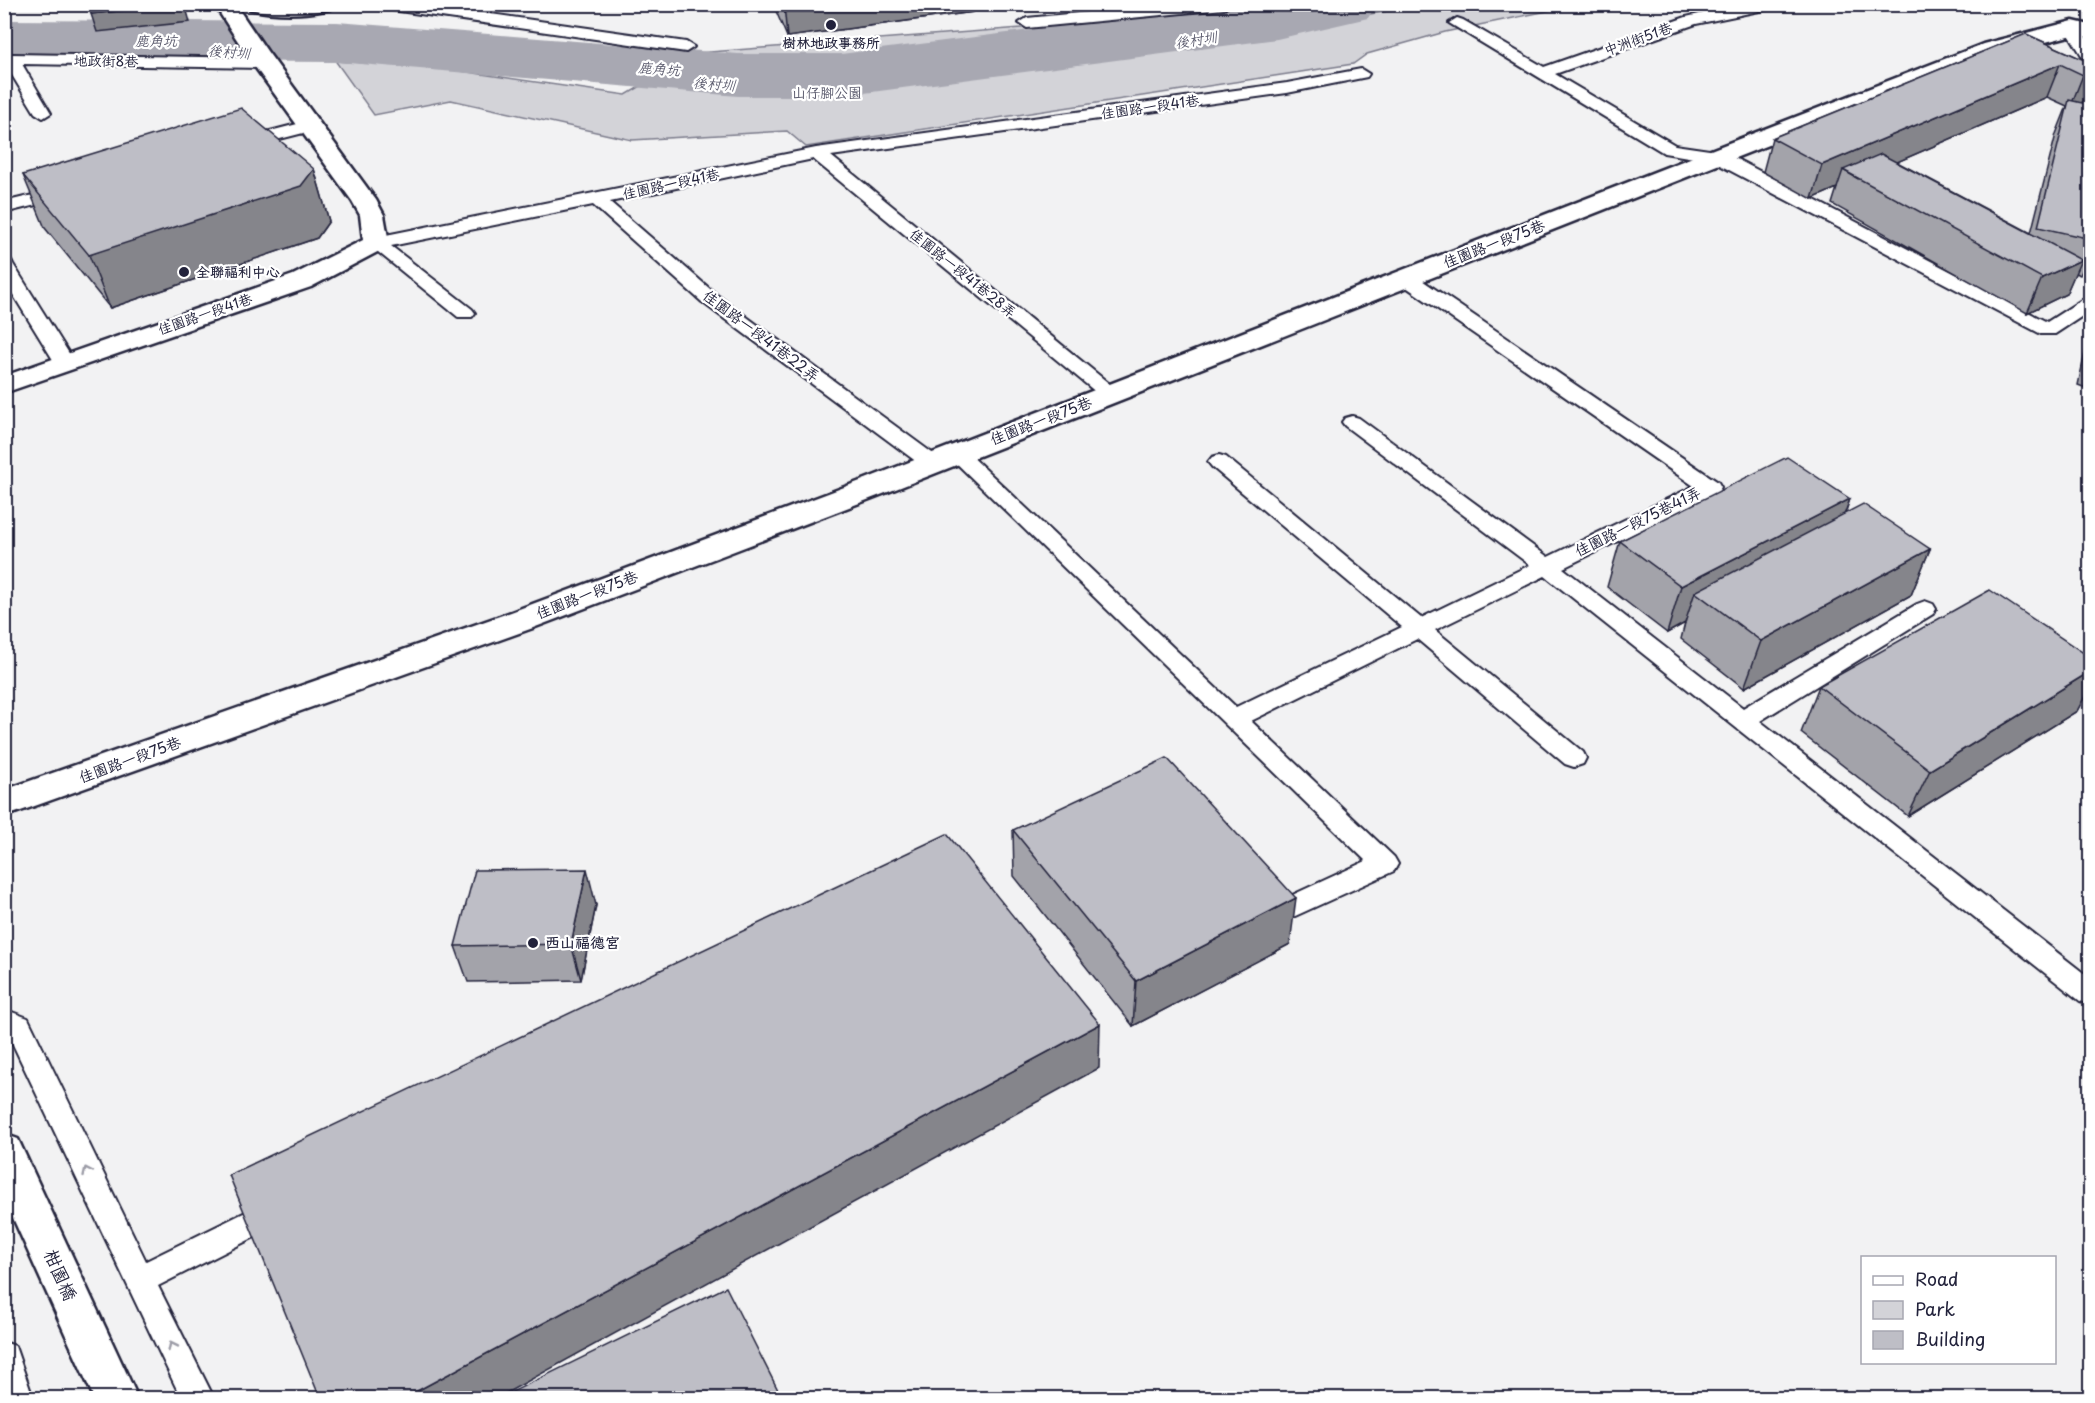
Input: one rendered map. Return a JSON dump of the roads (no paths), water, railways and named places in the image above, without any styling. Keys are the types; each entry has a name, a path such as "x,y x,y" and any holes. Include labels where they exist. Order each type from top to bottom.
{"street":[{"path":"258,4 277,8 322,4"},
{"path":"230,13 364,200 372,215 376,243"},
{"name":"佳園路一段75巷","path":"4,804 522,620 945,459 1991,49 2075,24"},
{"name":"佳園路一段41巷","path":"4,385 302,280 376,243"},
{"name":"柑園橋","path":"4,1151 116,1398"}],"lane":[{"path":"385,4 686,47"},
{"path":"1027,22 1224,4"},
{"name":"中洲街51巷","path":"1543,73 1692,20 1769,4"},
{"path":"1457,23 1670,149 1717,156 2048,330 2091,303"},
{"path":"2075,24 2091,56"},
{"name":"地政街8巷","path":"43,113 11,59 261,59"},
{"name":"佳園路一段41巷","path":"376,243 597,200 816,153 1287,88 1361,74"},
{"path":"219,150 309,126"},
{"name":"佳園路一段41巷28弄","path":"816,153 1110,394"},
{"path":"4,208 84,187"},
{"name":"佳園路一段41巷22弄","path":"597,200 710,299 945,459 1233,719 1385,864 1284,910"},
{"path":"376,243 465,313"},
{"path":"4,264 65,363"},
{"name":"佳園路一段75巷41弄","path":"1233,719 1710,487 1406,279"},
{"path":"1352,422 1546,566 2091,993"},
{"path":"1219,462 1574,758"},
{"path":"1742,720 1925,609"},
{"path":"4,1020 18,1026 198,1398"},
{"path":"139,1280 298,1200"},
{"path":"4,1357 17,1398"}],"waterway":[{"name":"鹿角坑","path":"4,40 337,42 738,75 841,75 1277,19 1345,4"},
{"name":"後村圳","path":"4,53 191,50 470,67 627,82 830,92 1138,49 1418,4"}],"place":[{"name":"樹林地政事務所","path":"831,25"},
{"name":"全聯福利中心","path":"184,272"},
{"name":"西山福德宮","path":"533,943"}],"park label":[{"name":"山仔腳公園","path":"827,93"}]}
